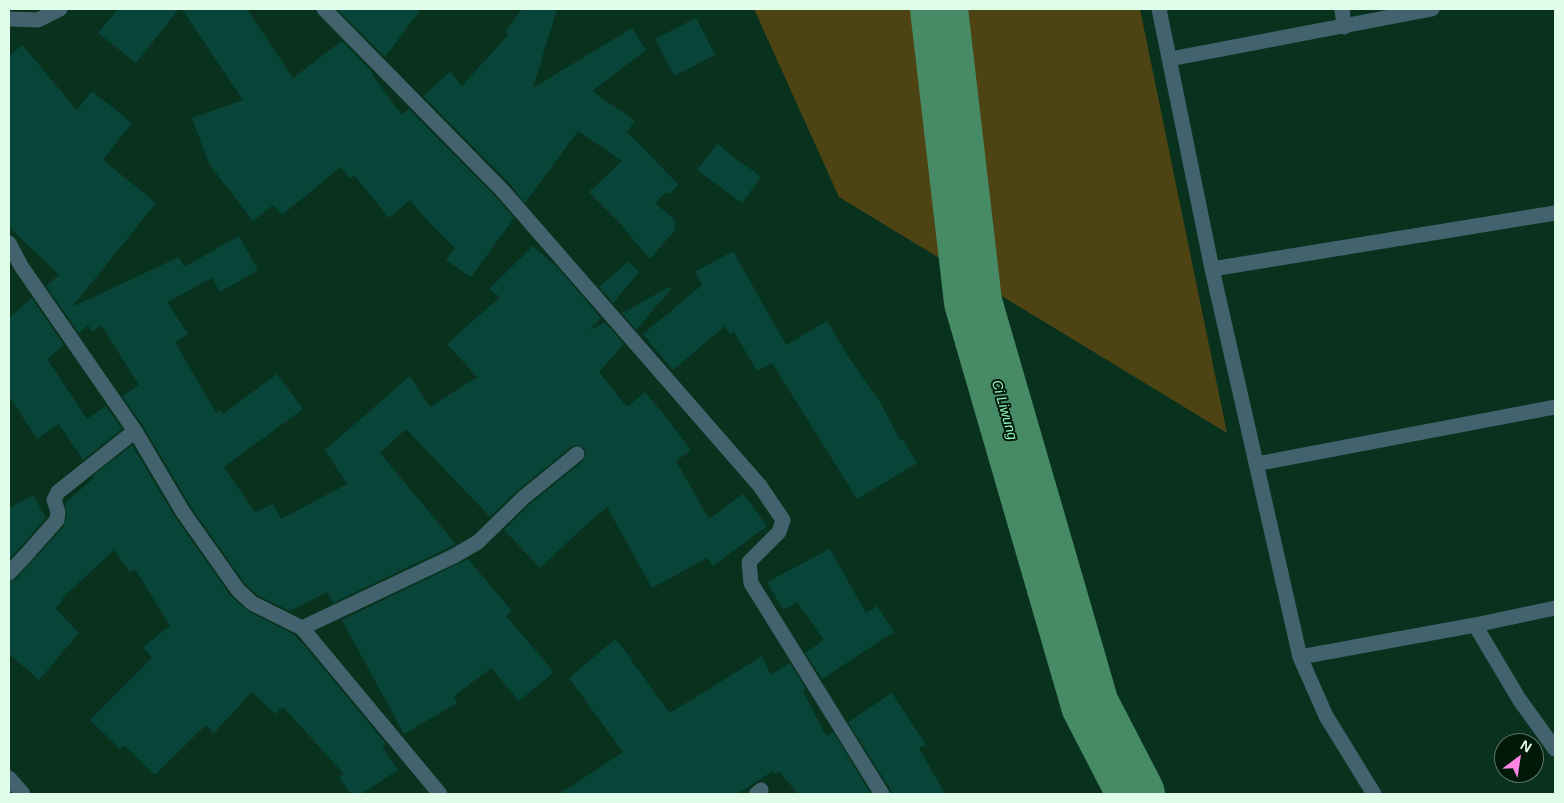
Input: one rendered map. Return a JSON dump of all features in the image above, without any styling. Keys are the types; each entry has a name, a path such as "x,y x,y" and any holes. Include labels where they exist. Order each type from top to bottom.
{"street":[{"path":"9,18 38,20 60,9"},
{"path":"324,9 502,190 760,486 783,520 780,532 750,562 751,584 882,794"},
{"path":"1159,9 1212,269 1300,656 1326,716 1374,794"},
{"path":"1342,9 1344,27"},
{"path":"1170,59 1432,9"},
{"path":"1212,269 1555,213"},
{"path":"9,243 21,266 135,431 182,512 238,590 252,602 302,628 440,794"},
{"path":"1256,464 1555,407"},
{"path":"9,573 57,520 58,512 54,500 58,492 135,431"},
{"path":"302,628 454,556 478,542 523,498 576,454"},
{"path":"1300,656 1475,625 1555,608"},
{"path":"1475,625 1520,699 1555,749"},
{"path":"9,778 23,794"}],"shaded area":[{"path":"754,9 1140,9 1227,433 839,197"}],"building":[{"path":"118,9 179,9 136,63 98,33"},
{"path":"182,9 247,9 293,78 342,41 373,73 372,75 402,115 409,109 495,196 514,218 471,277 446,260 455,248 410,200 389,218 354,175 350,179 341,167 282,215 273,205 253,221 209,164 192,118 243,100"},
{"path":"337,9 421,9 385,57"},
{"path":"522,9 557,9 533,88 632,28 646,50 592,91 635,121 627,132 678,184 670,194 667,192 655,203 675,220 675,230 650,259 617,220 589,192 622,161 578,131 525,203 509,183 423,96 450,72 462,86 509,34 505,31"},
{"path":"696,18 715,55 674,76 655,39"},
{"path":"22,45 77,110 92,91 132,123 103,160 156,203 72,307 179,257 184,267 239,236 258,270 220,292 212,278 167,302 188,334 175,342 216,413 220,410 223,414 277,374 303,409 224,467 255,512 273,504 281,519 347,484 325,450 410,376 430,407 477,377 447,344 500,297 489,289 533,246 559,269 601,318 589,331 605,322 624,344 599,372 627,407 645,392 691,450 676,461 709,519 743,494 767,526 713,566 707,558 652,588 607,507 540,568 504,530 529,505 583,461 586,453 584,448 576,445 571,447 517,491 490,517 406,429 380,453 456,544 333,603 327,592 290,611 257,595 245,584 191,507 143,426 122,396 139,385 101,325 92,332 88,325 79,333 46,286 59,275 9,227 9,56"},
{"path":"717,144 761,177 742,203 697,170"},
{"path":"733,251 786,345 827,321 850,359 880,402 900,440 902,439 917,463 857,499 772,363 757,371 734,332 730,334 725,326 673,370 643,334 702,285 695,272"},
{"path":"628,262 639,272 613,303 599,287"},
{"path":"669,287 671,289 636,330 622,313"},
{"path":"32,298 64,345 47,359 87,419 106,406 122,429 83,460 59,424 37,439 9,396 9,318"},
{"path":"132,445 175,517 230,595 248,611 293,634 305,646 386,744 382,746 398,770 361,794 351,794 339,777 344,774 283,707 275,714 252,692 214,733 206,725 155,775 124,745 120,749 90,720 152,658 143,647 170,626 135,569 130,572 114,550 60,600 62,602 55,608 79,633 39,680 9,654 9,582 16,579 64,526 67,513 65,503 94,478 93,476"},
{"path":"33,495 46,518 9,560 9,508"},
{"path":"830,549 866,613 877,606 894,632 822,679 805,653 824,640 797,602 783,610 767,582"},
{"path":"468,559 512,611 506,616 554,672 519,701 491,668 454,696 457,703 404,734 342,620"},
{"path":"615,639 632,659 670,713 762,656 771,675 790,663 806,689 803,691 826,736 833,732 871,794 798,794 779,771 774,774 773,771 737,794 559,794 623,752 569,678"},
{"path":"892,693 926,745 919,748 945,794 891,794 890,789 848,722"}],"waterway":[{"name":"Ci Liwung","path":"939,9 973,302 1090,705 1136,794"}]}
